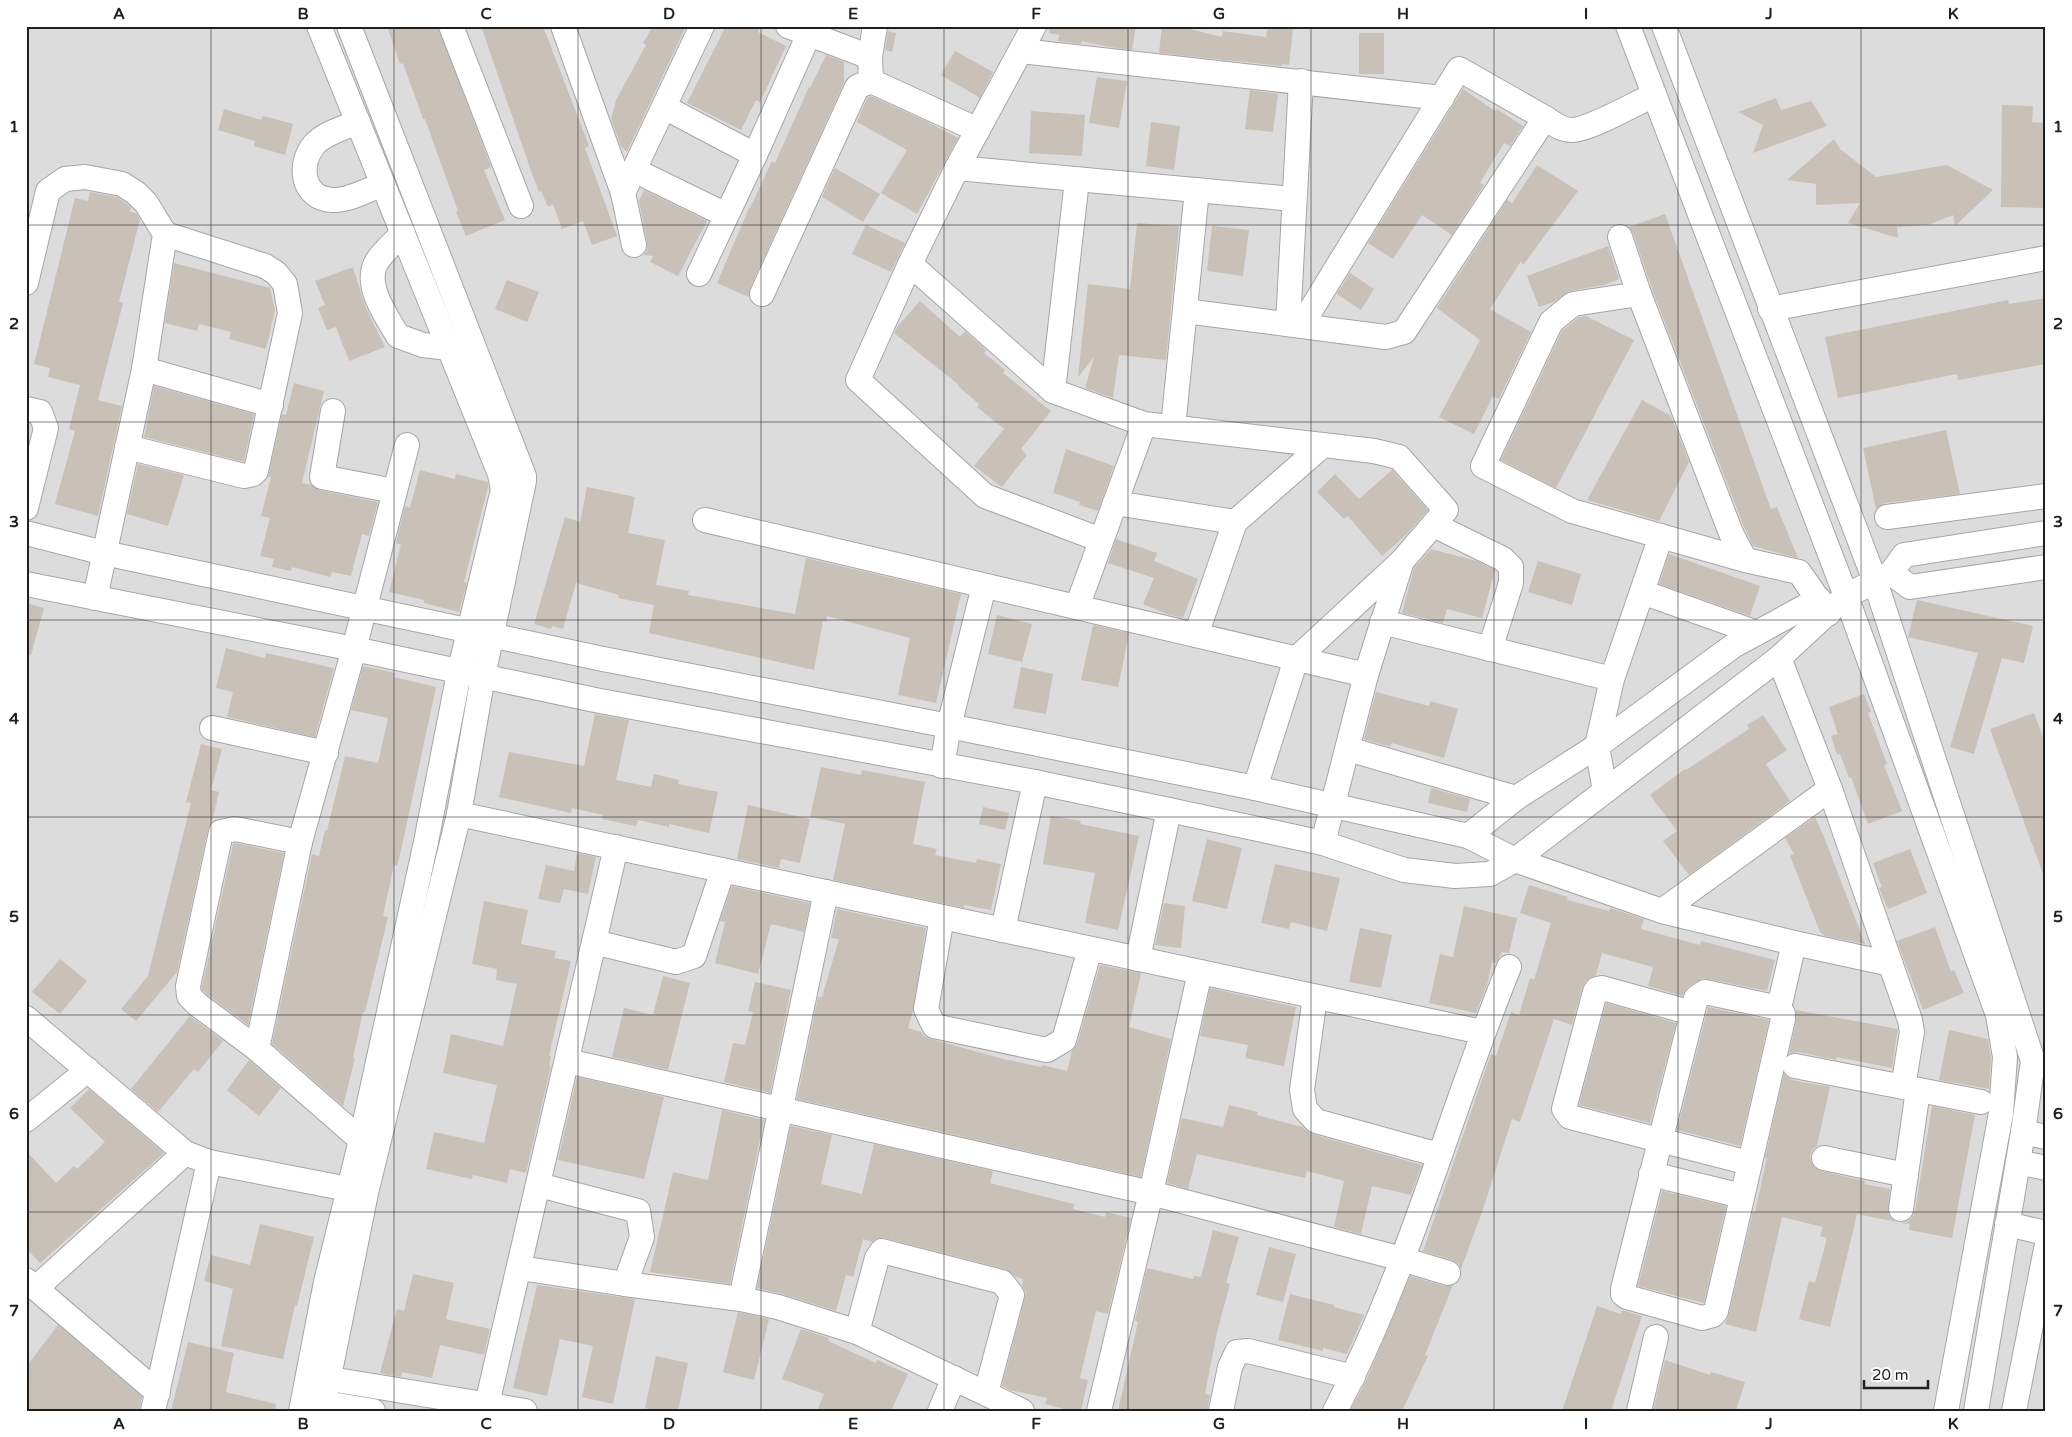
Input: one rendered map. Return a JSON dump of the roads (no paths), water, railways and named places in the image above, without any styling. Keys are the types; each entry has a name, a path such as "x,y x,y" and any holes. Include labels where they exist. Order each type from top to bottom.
{"street":[{"path":"318,1377 326,1282 361,1140 426,842 459,673 501,499 502,481 319,26"},
{"path":"348,26 524,476 493,635 483,676 459,814 312,1406 373,1411"},
{"path":"451,26 521,206"},
{"path":"563,26 623,193 634,245"},
{"path":"623,193 702,26"},
{"path":"871,81 870,57 875,26"},
{"path":"1034,26 957,168 910,264 858,380 985,496 1101,540"},
{"path":"1628,26 1846,596 1998,1014 2005,1058 2001,1113 1946,1411"},
{"path":"1669,29 1770,309 1883,577 2037,1041 1976,1411"},
{"path":"699,274 755,155 798,30 870,57"},
{"path":"1021,51 1442,98"},
{"path":"1294,325 1459,69 1561,128 1572,130 1586,127 1654,95"},
{"path":"762,294 857,86 871,81 978,130"},
{"path":"1294,325 1293,199 1301,81"},
{"path":"664,107 755,155"},
{"path":"1185,311 1386,337 1404,332 1545,118"},
{"path":"358,122 327,135 314,144 305,163 306,182 311,192 318,198 333,201 383,184"},
{"path":"957,168 1293,199"},
{"path":"634,170 726,215"},
{"path":"26,283 48,191 65,179 86,177 122,184 136,193 146,203 165,234 144,369 95,598"},
{"path":"1053,391 1077,180"},
{"path":"1173,427 1197,190"},
{"path":"423,217 401,229 376,263 373,275 374,286 378,299 398,336 423,345 449,348"},
{"path":"127,447 244,476 253,474 256,471 290,313 285,284 276,273 264,266 165,234"},
{"path":"1620,237 1639,294 1730,533 1746,560"},
{"path":"1770,309 2046,258"},
{"path":"910,264 1053,391 1144,424 1374,451 1399,457 1446,510 1402,561 1296,659 1255,788"},
{"path":"1639,294 1573,304 1551,322 1483,466 1572,511 1746,560 1799,572 1823,606"},
{"path":"144,369 271,405"},
{"path":"26,409 40,412 46,428 26,508"},
{"path":"333,412 322,477 394,491"},
{"path":"1077,607 1144,424"},
{"path":"257,1049 300,842 365,608 406,445"},
{"path":"1196,635 1235,522 1323,445"},
{"path":"1887,517 2046,496"},
{"path":"1883,577 1910,587 2036,568 2020,536 2016,500"},
{"path":"1115,503 1235,522"},
{"path":"705,520 1366,674"},
{"path":"1434,525 1503,559 1511,567 1511,583 1490,649"},
{"path":"26,533 104,553 603,659 950,726 1255,788 1468,836 1515,860 1662,911 1891,964"},
{"path":"1468,836 1516,798 1597,746 1733,646 1757,633 1846,596 1883,577 1904,554 2046,533"},
{"path":"1605,791 1597,746 1612,679 1661,536"},
{"path":"1323,843 1366,674 1402,561"},
{"path":"26,584 354,649 459,673 483,676 595,700 1035,782 1323,843 1404,870 1455,876 1490,874 1515,860 1779,658 1823,606"},
{"path":"942,766 984,586"},
{"path":"1642,592 1757,633"},
{"path":"1382,622 1612,679"},
{"path":"1779,658 1830,789 1912,1027 1906,1175 1901,1209"},
{"path":"212,728 326,753"},
{"path":"1348,749 1516,798"},
{"path":"1003,930 1035,782"},
{"path":"1662,911 1830,789"},
{"path":"1138,959 1169,810"},
{"path":"459,814 1482,1032"},
{"path":"300,842 235,829 221,832 188,986 189,996 257,1049 361,1140"},
{"path":"472,1405 520,1268 616,847"},
{"path":"594,942 676,962 694,956 723,870"},
{"path":"741,1299 826,892"},
{"path":"942,917 926,1009 934,1026 1047,1050 1064,1040 1090,949"},
{"path":"1779,1008 1794,943"},
{"path":"1335,1411 1353,1377 1402,1259 1482,1032 1508,967"},
{"path":"1099,1411 1151,1193 1200,972"},
{"path":"1692,1013 1602,988 1598,989 1595,992 1564,1103 1564,1109 1570,1117 1749,1163"},
{"path":"1705,992 1779,1008 1783,1014 1716,1311 1713,1315 1702,1318 1627,1297 1623,1294 1659,1141 1692,1013 1696,998 1705,992"},
{"path":"1315,997 1302,1090 1305,1109 1316,1121 1439,1155"},
{"path":"26,1018 185,1154 209,1162 348,1189"},
{"path":"567,1061 1151,1193 1402,1259 1448,1273"},
{"path":"1795,1066 1981,1102"},
{"path":"26,1120 88,1070"},
{"path":"2023,1132 2046,1137"},
{"path":"155,1402 31,1284 185,1154"},
{"path":"1824,1158 1906,1175"},
{"path":"155,1402 209,1162"},
{"path":"2018,1162 2046,1168"},
{"path":"1651,1174 1742,1196"},
{"path":"539,1184 638,1211 642,1237 625,1284"},
{"path":"2007,1224 2046,1233"},
{"path":"2014,1411 2046,1249"},
{"path":"857,1332 877,1258 882,1251 1002,1282 1012,1295 986,1393"},
{"path":"520,1268 741,1299 778,1307 857,1332 1022,1411"},
{"path":"1638,1411 1656,1337"},
{"path":"1987,1348 2025,1356"},
{"path":"1221,1411 1230,1367 1237,1352 1248,1351 1353,1377"},
{"path":"318,1377 472,1405 525,1411"},
{"path":"940,1411 954,1378"}]}
